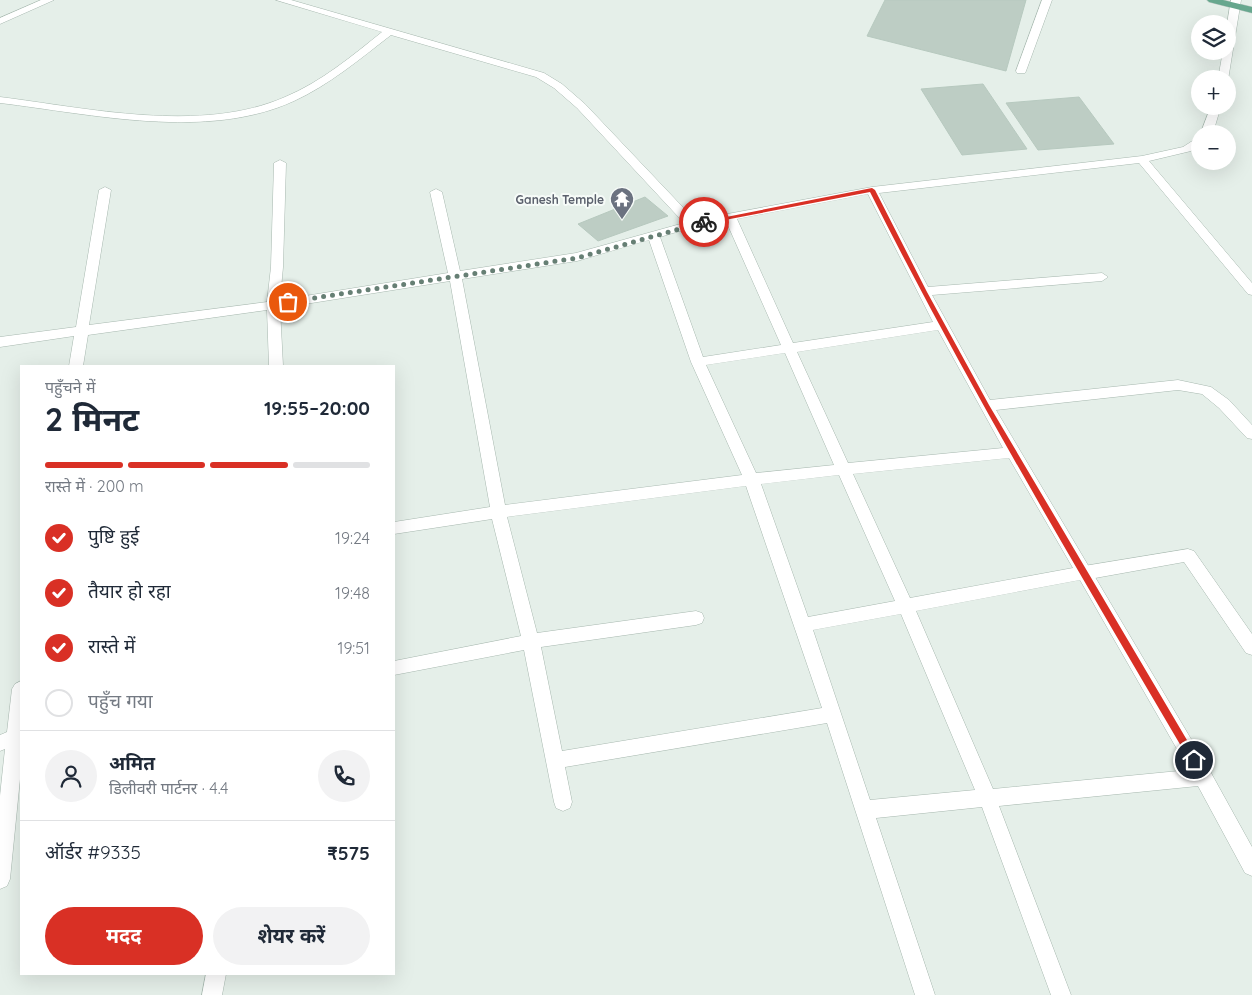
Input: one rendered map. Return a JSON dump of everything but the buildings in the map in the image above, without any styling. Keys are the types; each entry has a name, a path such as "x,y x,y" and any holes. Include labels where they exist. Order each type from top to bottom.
{"main road":[{"path":"1212,0 1236,3 1252,10"}],"street":[{"path":"0,21 49,0"},
{"path":"281,0 540,75 558,86 581,106 692,224"},
{"path":"1020,71 1047,0"},
{"path":"1225,70 1236,3"},
{"path":"0,100 145,118 186,120 227,118 274,106 294,97 344,66 389,32"},
{"path":"0,342 273,305 577,258 692,224 872,190 1142,159 1186,149 1191,145"},
{"path":"1142,159 1252,291"},
{"path":"276,365 273,305 277,267 280,164"},
{"path":"76,365 105,190"},
{"path":"872,190 923,292 986,406 1204,777 1252,866"},
{"path":"436,192 454,276 498,511 531,641 563,802"},
{"path":"730,217 788,350 844,468 987,798 1061,995"},
{"path":"653,235 698,362 751,478 803,625 925,995"},
{"path":"923,292 1102,277"},
{"path":"698,362 942,326"},
{"path":"986,406 1178,385 1206,390 1224,404 1251,432"},
{"path":"395,528 498,511 751,478 1013,452"},
{"path":"803,625 1188,555 1252,648"},
{"path":"395,668 531,641 696,618"},
{"path":"0,879 12,738 20,694"},
{"path":"555,760 832,714"},
{"path":"864,810 1204,777"},
{"path":"212,995 216,975"}],"way so far":[{"path":"288,302 577,258 704,222"}],"place":[{"name":"Ganesh Temple","path":"622,220"}],"route":[{"path":"704,222 872,190 923,292 986,406 1194,760"}]}
